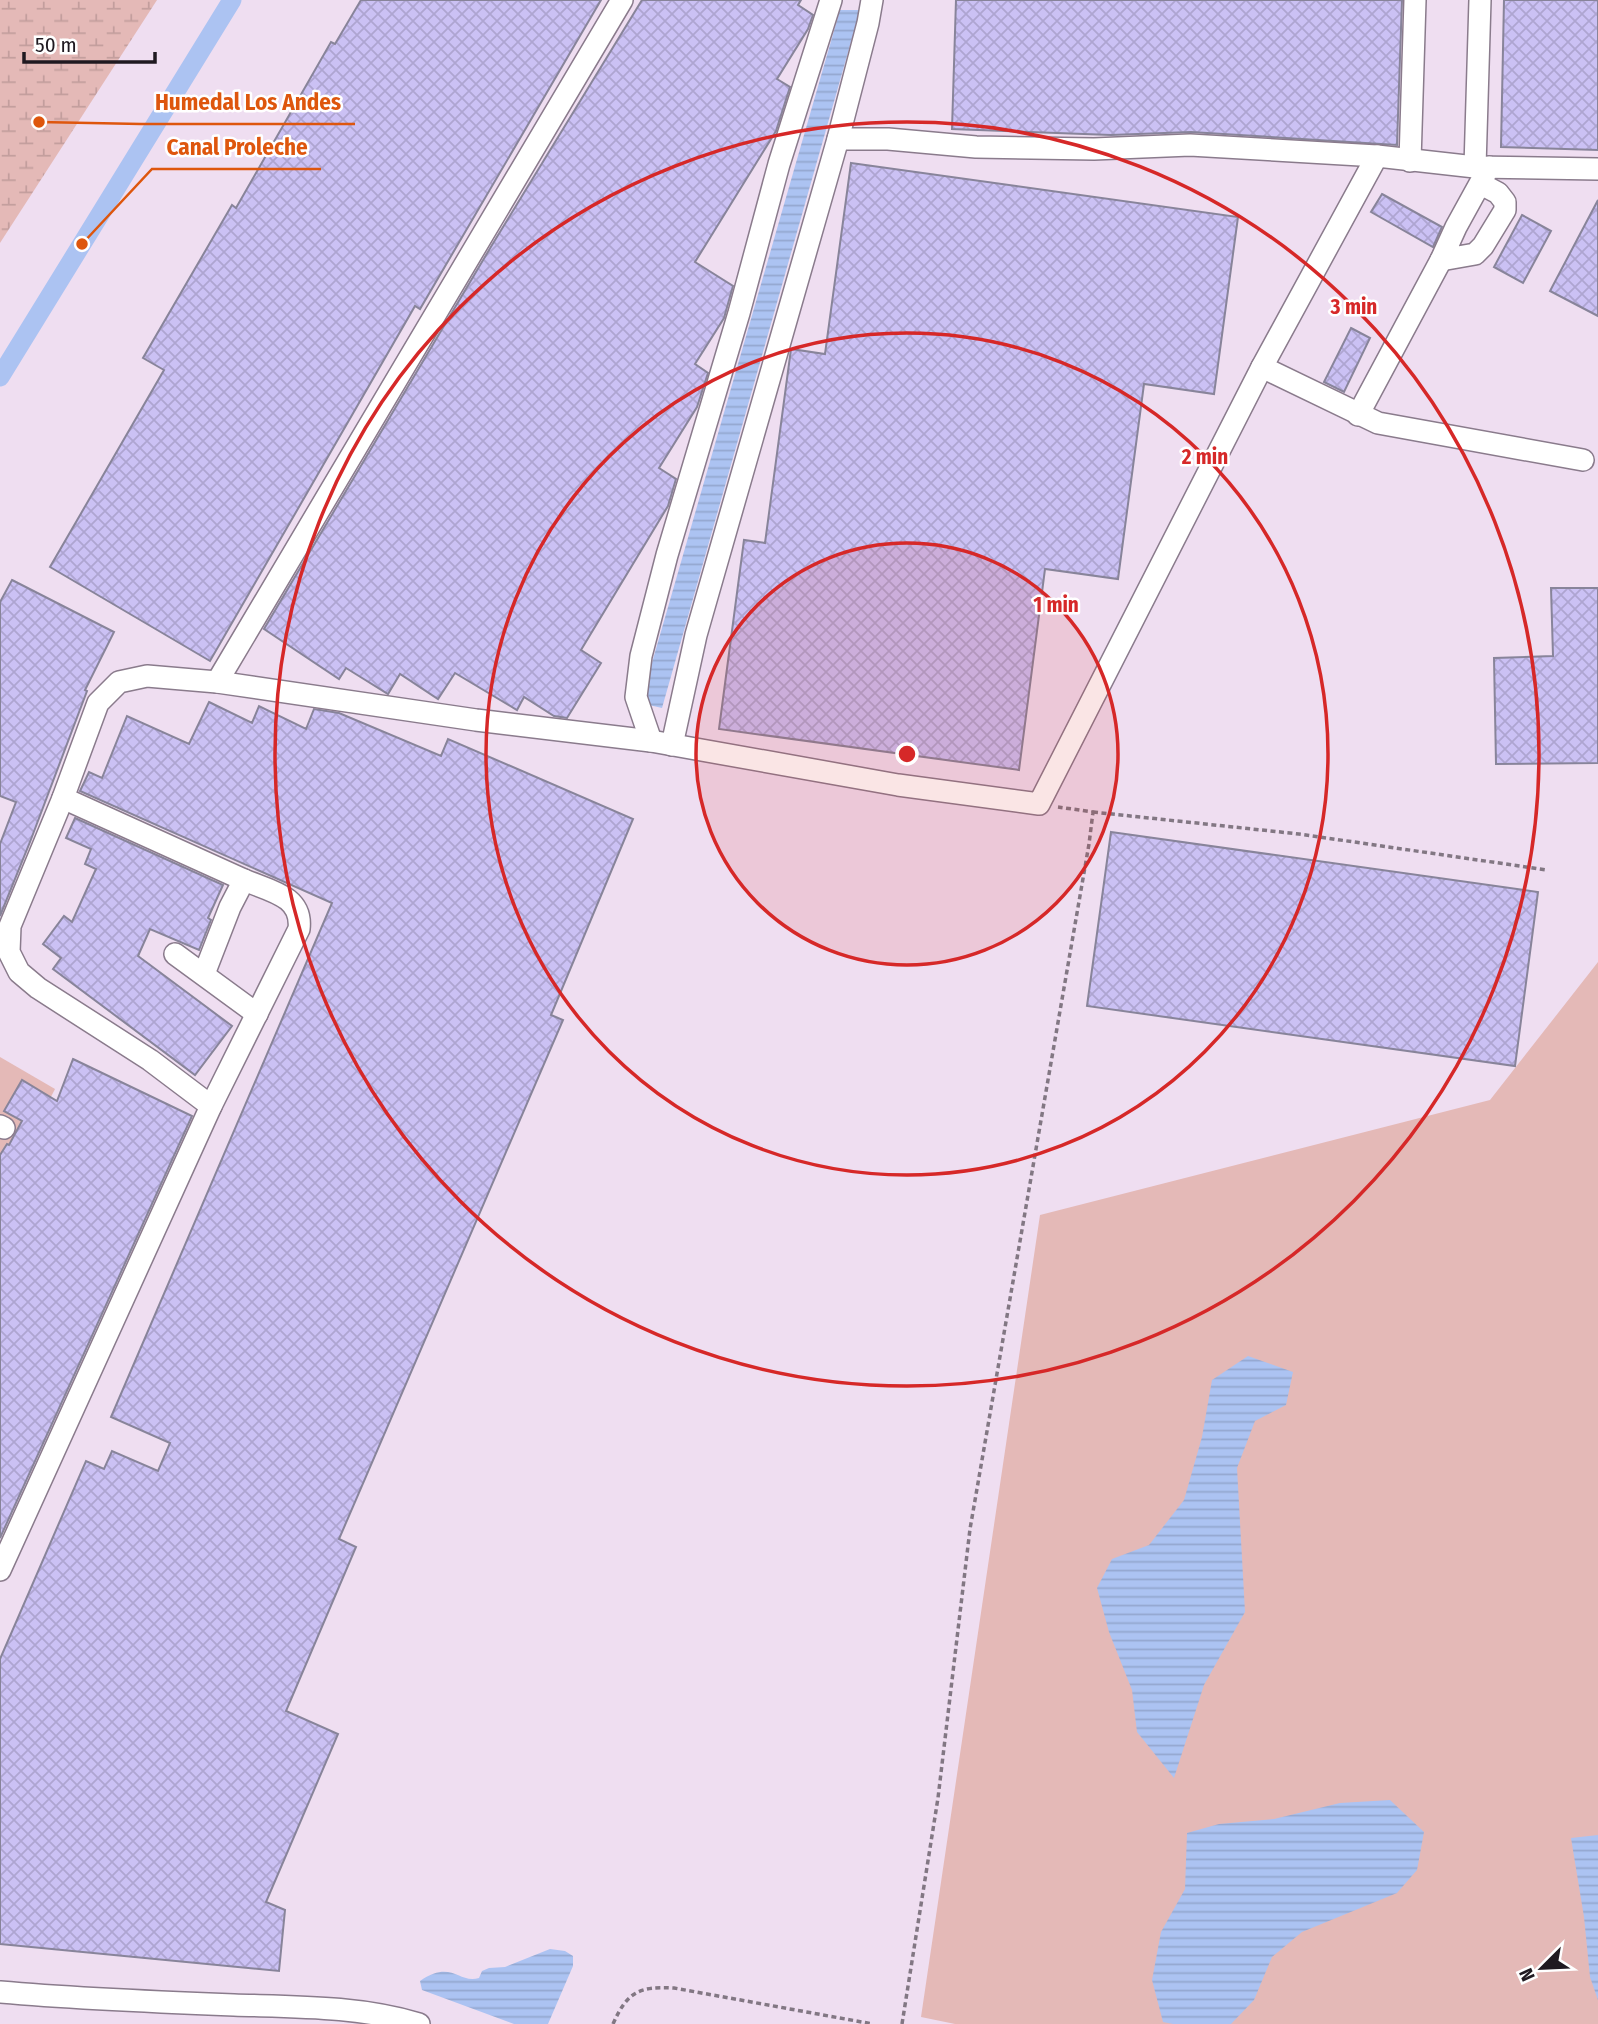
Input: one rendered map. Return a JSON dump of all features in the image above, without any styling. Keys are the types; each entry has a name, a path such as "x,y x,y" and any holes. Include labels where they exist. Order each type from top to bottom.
{"street":[{"path":"217,682 622,0"},
{"path":"661,743 636,697 642,656 667,555 740,313 779,164 831,0"},
{"path":"661,743 696,635 838,139 872,0"},
{"path":"1410,161 1415,0"},
{"path":"1357,415 1440,260 1482,172 1480,0"},
{"path":"838,139 888,139 976,147 1094,149 1190,145 1377,156 1482,172 1598,169"},
{"path":"211,1106 150,1060 38,988 19,972 9,952 10,926 63,798 98,703 119,682 147,676 217,682 477,720 661,743 898,785 1039,804 1262,367 1377,156"},
{"path":"1440,260 1475,254 1483,246 1505,210 1505,202 1482,172"},
{"path":"1262,367 1357,415 1392,427 1583,460"},
{"path":"0,1570 211,1106 299,929 301,916 295,904 63,798"},
{"path":"204,974 230,907 244,880"},
{"path":"175,954 257,1014"},
{"path":"0,1992 334,2009 386,2014 419,2024"}],"path":[{"path":"1039,804 1299,834 1547,870"},
{"path":"902,2024 938,1798 970,1529 1094,812"},
{"path":"612,2024 622,2005 633,1993 654,1987 674,1987 873,2024"}],"green space":[{"path":"0,0 157,0 0,243"},
{"path":"1598,962 1598,2024 955,2024 921,2017 1040,1215 1490,1100"},
{"path":"0,1057 55,1089 0,1196"}],"water":[{"path":"840,10 860,10 662,708 649,705 645,687"},
{"path":"1248,1356 1293,1372 1286,1405 1255,1421 1237,1468 1245,1612 1204,1685 1174,1778 1137,1732 1132,1690 1109,1632 1097,1588 1112,1559 1149,1545 1184,1500 1202,1437 1212,1380"},
{"path":"1390,1800 1424,1832 1417,1870 1397,1893 1302,1932 1272,1957 1254,2000 1231,2024 1163,2022 1152,1980 1161,1932 1185,1889 1187,1833 1219,1824 1274,1819 1340,1803"},
{"path":"1598,1835 1598,2000 1590,1977 1584,1917 1571,1838"},
{"path":"550,1949 565,1951 573,1956 573,1966 548,2024 514,2024 422,1990 420,1981 440,1972 454,1973 465,1978 479,1978 482,1971 489,1968 505,1967"}],"building":[{"path":"361,0 601,0 420,309 415,306 210,661 50,567 164,370 143,358 232,205 236,208 331,42 335,44"},
{"path":"642,0 801,0 798,5 813,15 808,29 777,79 790,87 776,131 695,262 733,286 724,318 695,364 708,373 697,407 659,468 676,479 668,506 581,650 601,663 567,718 554,716 524,697 517,710 455,673 438,699 400,674 388,694 346,668 339,679 264,629 492,245"},
{"path":"956,0 1402,0 1397,145 1191,132 1111,135 952,129"},
{"path":"1504,0 1598,0 1598,150 1501,147"},
{"path":"851,163 1238,217 1214,394 1144,384 1118,579 1045,569 1019,770 719,729 744,540 765,543 791,349 825,354"},
{"path":"1382,194 1442,227 1433,247 1371,212"},
{"path":"1598,200 1598,316 1550,291"},
{"path":"1522,215 1551,231 1523,283 1494,267"},
{"path":"1351,328 1370,338 1344,392 1324,382"},
{"path":"12,580 114,632 85,690 87,691 0,916 0,844 16,802 0,796 0,602"},
{"path":"1551,588 1598,588 1598,763 1496,764 1494,658 1553,656"},
{"path":"209,702 252,723 259,706 306,729 314,709 339,713 441,756 448,739 633,819 551,1015 563,1020 339,1539 356,1547 286,1711 338,1734 266,1902 285,1910 279,1971 0,1944 0,1659 86,1461 104,1469 112,1451 158,1471 170,1443 111,1417 332,903 80,791 89,772 102,778 127,716 189,744"},
{"path":"75,818 223,885 208,918 211,920 199,950 150,929 138,956 232,1026 195,1075 53,969 61,958 43,944 64,916 72,922 96,869 85,864 91,849 66,838"},
{"path":"1111,832 1538,892 1515,1066 1087,1006"},
{"path":"73,1059 192,1116 0,1538 0,1155 7,1144 9,1145 22,1121 4,1111 22,1080 57,1101"}],"waterway":[{"path":"0,377 232,0"}],"place":[{"name":"Humedal Los Andes","path":"39,122"},
{"name":"Canal Proleche","path":"82,244"}]}
